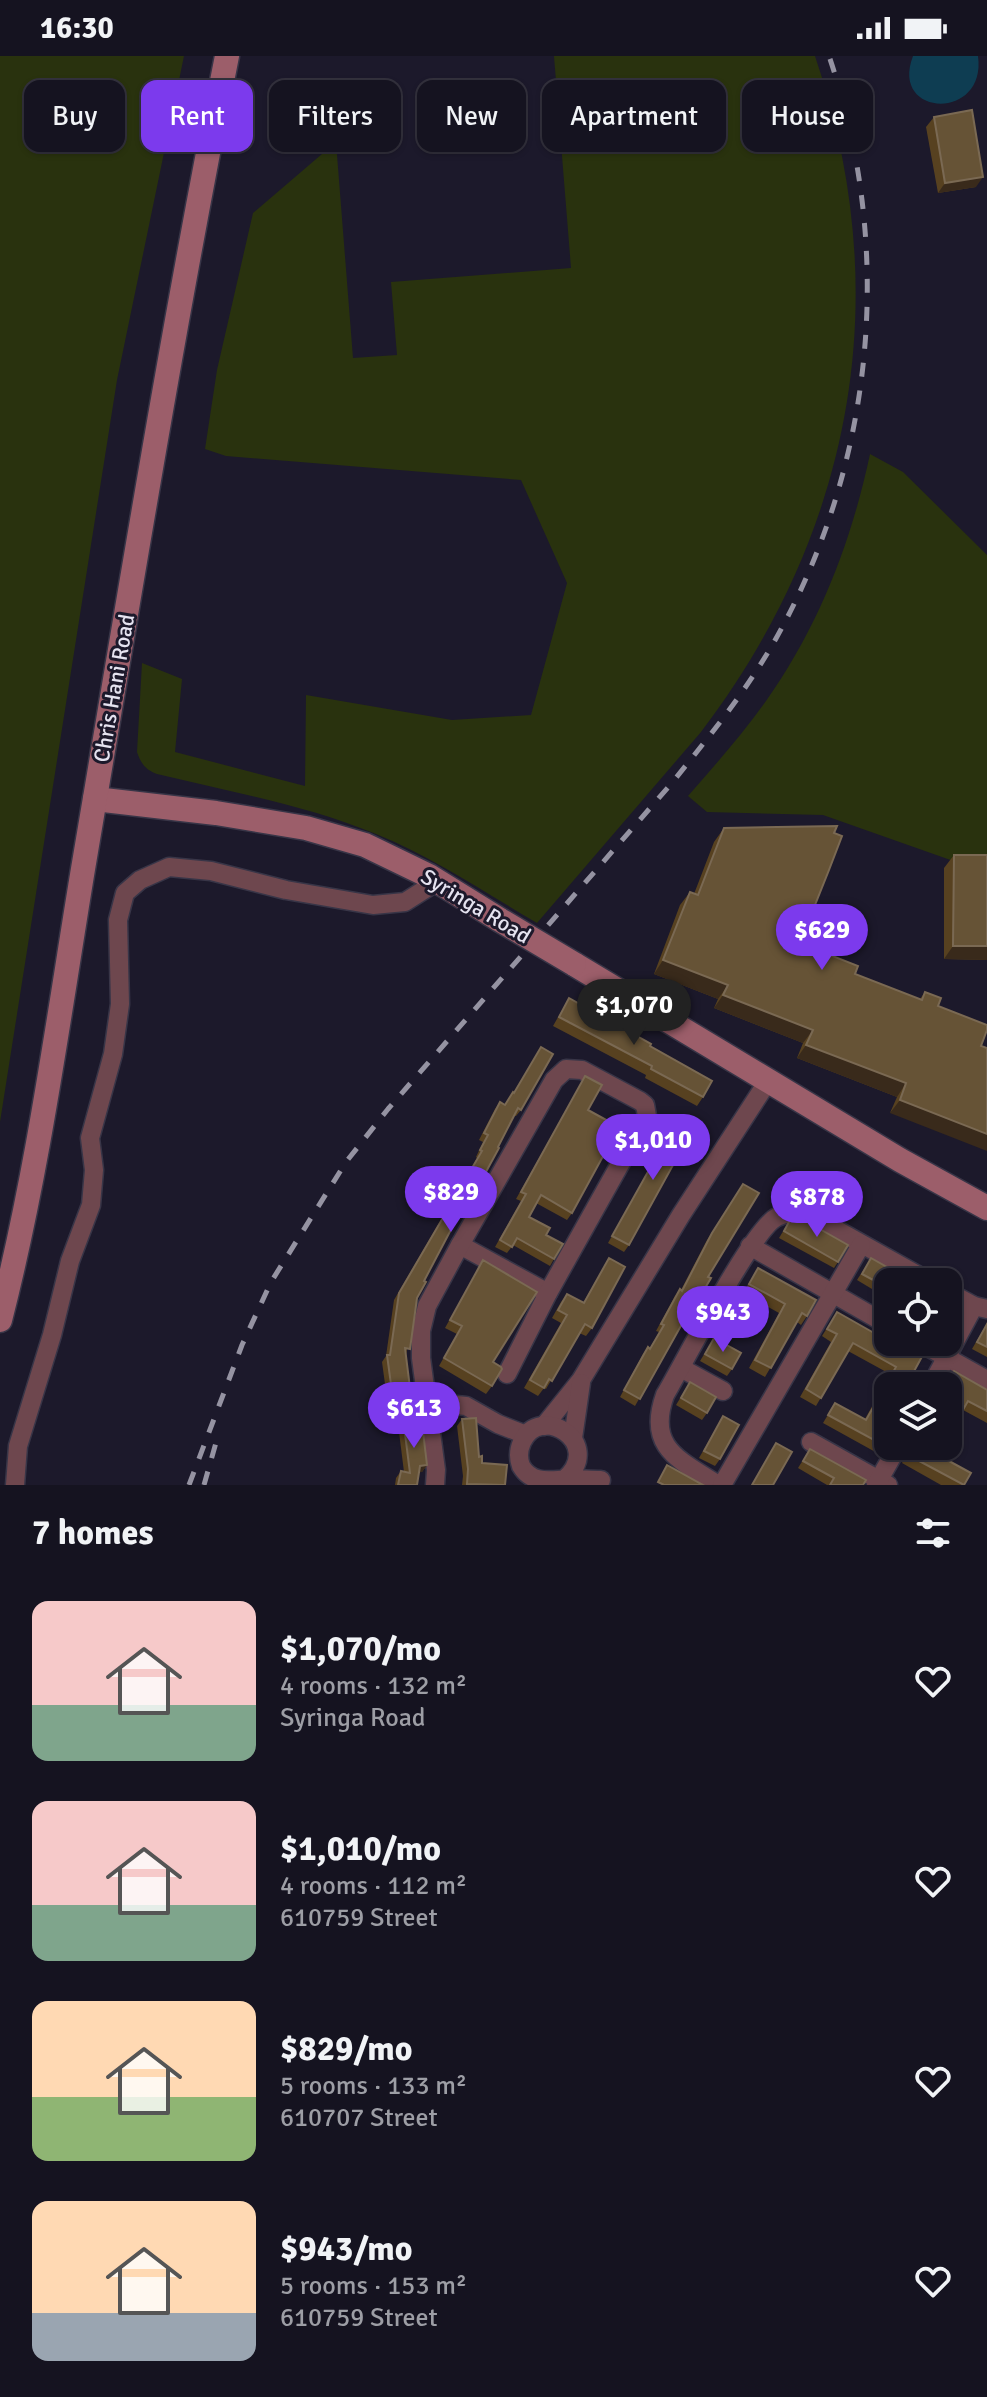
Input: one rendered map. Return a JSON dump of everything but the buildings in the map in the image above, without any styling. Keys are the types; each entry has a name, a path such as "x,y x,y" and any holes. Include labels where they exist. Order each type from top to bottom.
{"street":[{"name":"Chris Hani Road","path":"0,1320 40,1122 172,346 227,56"},
{"name":"Syringa Road","path":"95,799 216,813 306,828 365,845 434,879 768,1081 987,1208"},
{"path":"15,1485 18,1446 52,1335 67,1272 91,1205 94,1170 90,1138 113,1054 120,1004 118,920 125,893 140,880 169,867 211,871 286,890 373,905 405,902 427,888 434,879"},
{"path":"435,1485 436,1470 421,1358 421,1331 427,1306 554,1080 566,1069 582,1070 640,1101 645,1105 647,1116 548,1293 507,1374"},
{"path":"521,1471 521,1444 526,1435 544,1426 581,1380 681,1215 768,1081"},
{"path":"861,1245 720,1485 677,1458 663,1442 658,1425 665,1395 750,1246 769,1222 778,1216 802,1214 819,1220 904,1268"},
{"path":"460,1245 548,1293"},
{"path":"750,1246 874,1317"},
{"path":"939,1372 981,1308 962,1299"},
{"path":"944,1356 987,1380"},
{"path":"681,1368 723,1391"},
{"path":"552,1483 571,1473 577,1459 573,1438 581,1380"},
{"path":"427,1402 466,1406 526,1435"},
{"path":"498,1424 521,1471 538,1483 605,1482"},
{"path":"544,1426 564,1430 573,1438"},
{"path":"811,1442 881,1483 892,1460"},
{"path":"577,1459 605,1482"}],"green space":[{"path":"0,56 184,56 179,80 141,80 141,152 164,152 117,380 0,1122"},
{"path":"554,56 815,56 822,80 742,80 742,152 841,152 853,235 855,323 846,409 825,494 794,576 753,655 701,732 537,923 438,864 376,834 295,807 157,774 144,766 137,752 142,663 182,679 175,752 305,786 306,695 452,720 531,715 567,583 521,480 226,456 205,449 217,370 253,213 324,152 337,152 353,358 397,355 391,282 571,268 562,152 726,152 726,80 556,80"},
{"path":"870,454 903,472 987,555 987,863 959,863 823,815 707,812 688,796 757,714 802,643 843,551"}],"water":[{"path":"913,56 978,56 977,77 968,92 955,101 940,104 925,100 914,91 909,76"}],"railway":[{"path":"189,1485 242,1345 271,1282 346,1162 388,1109 671,784 712,732 763,661 808,574 834,502 853,429 864,355 867,279 862,204 850,129 829,56"},
{"path":"204,1485 217,1439"}]}
